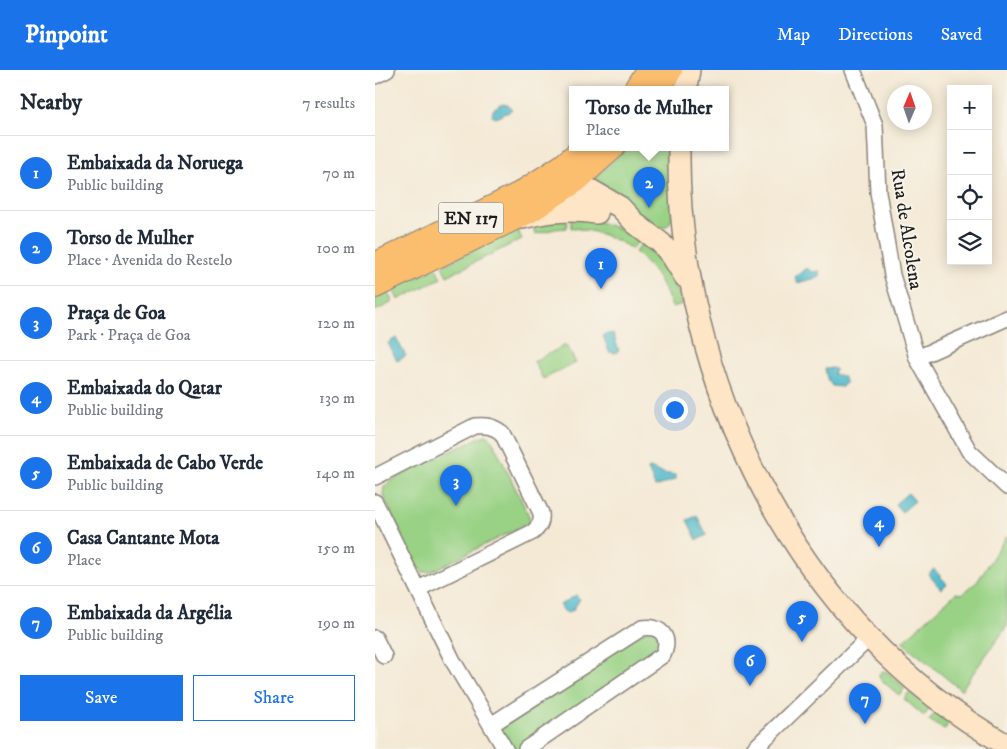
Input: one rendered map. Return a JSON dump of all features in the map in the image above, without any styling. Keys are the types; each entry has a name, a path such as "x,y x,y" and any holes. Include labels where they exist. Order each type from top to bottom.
{"main road":[{"path":"637,86 648,70"},
{"path":"661,86 670,70"},
{"path":"569,173 583,151"},
{"name":"EN 117","path":"375,265 520,194 569,173 606,151"},
{"name":"EN 117","path":"375,286 506,223 553,196 569,173"}],"street":[{"path":"375,76 387,70"},
{"path":"686,86 689,70"},
{"name":"Rua de Alcolena","path":"853,70 875,125 878,192 891,275 917,358 969,451 1007,487"},
{"path":"679,151 680,205 687,269 694,301"},
{"path":"569,173 577,198 582,204 597,213"},
{"path":"569,173 620,207 661,243 681,270 689,285 723,400 743,448 790,534 823,582 870,637 905,671 946,705 1007,745"},
{"path":"506,223 553,211 569,210 597,213 661,234 673,229 680,205"},
{"path":"917,358 1007,318"},
{"path":"375,477 475,426 485,425 494,427 502,433 541,512 542,520 539,527 533,532 418,589"},
{"path":"375,502 453,660 505,749"},
{"path":"491,725 642,628 652,626 659,630 667,640 667,648 663,655 526,749"},
{"path":"754,749 870,637"},
{"path":"375,638 384,656"}],"green space":[{"path":"624,151 670,151 672,217 670,222 665,227 657,227 593,180"},
{"path":"567,217 567,228 535,234 532,223"},
{"path":"571,217 607,224 639,240 632,249 603,235 588,230 571,228"},
{"path":"517,229 522,239 447,276 442,266"},
{"path":"642,243 667,270 683,304 672,307 657,277 635,252"},
{"path":"436,268 441,278 398,300 393,289"},
{"path":"387,292 393,302 375,311 375,298"},
{"path":"566,345 576,363 543,379 534,361"},
{"path":"487,435 491,438 529,516 530,522 430,572 423,572 416,566 383,495 384,487 390,481"},
{"path":"1007,535 1007,626 961,690 902,642 956,593 962,594 977,582"},
{"path":"652,627 667,648 526,749 505,749 491,725"},
{"path":"882,671 887,672 905,688 899,695 880,679 879,674"},
{"path":"909,692 930,708 924,716 904,699"},
{"path":"935,713 949,723 944,730 929,720"}],"water":[{"path":"503,104 508,105 512,109 508,113 504,113 496,118 492,116 493,110"},
{"path":"807,268 812,272 819,271 820,277 797,283 795,277"},
{"path":"613,333 619,351 615,353 609,352 603,335"},
{"path":"396,338 406,356 397,361 388,343"},
{"path":"825,369 836,369 833,374 843,376 846,383 842,387 832,386 827,378"},
{"path":"650,468 662,473 676,475 676,479 655,487 648,469"},
{"path":"908,493 915,501 902,512 895,504"},
{"path":"697,516 707,535 697,540 687,520"},
{"path":"934,569 947,584 941,589 928,574"},
{"path":"576,595 580,599 573,610 567,613 560,605"}],"place":[{"name":"Torso de Mulher","path":"649,208"},
{"name":"Embaixada da Noruega","path":"601,289"},
{"name":"Praça de Goa","path":"456,506"},
{"name":"Embaixada do Qatar","path":"879,547"},
{"name":"Embaixada de Cabo Verde","path":"802,642"},
{"name":"Casa Cantante Mota","path":"750,686"},
{"name":"Embaixada da Argélia","path":"865,724"}]}
